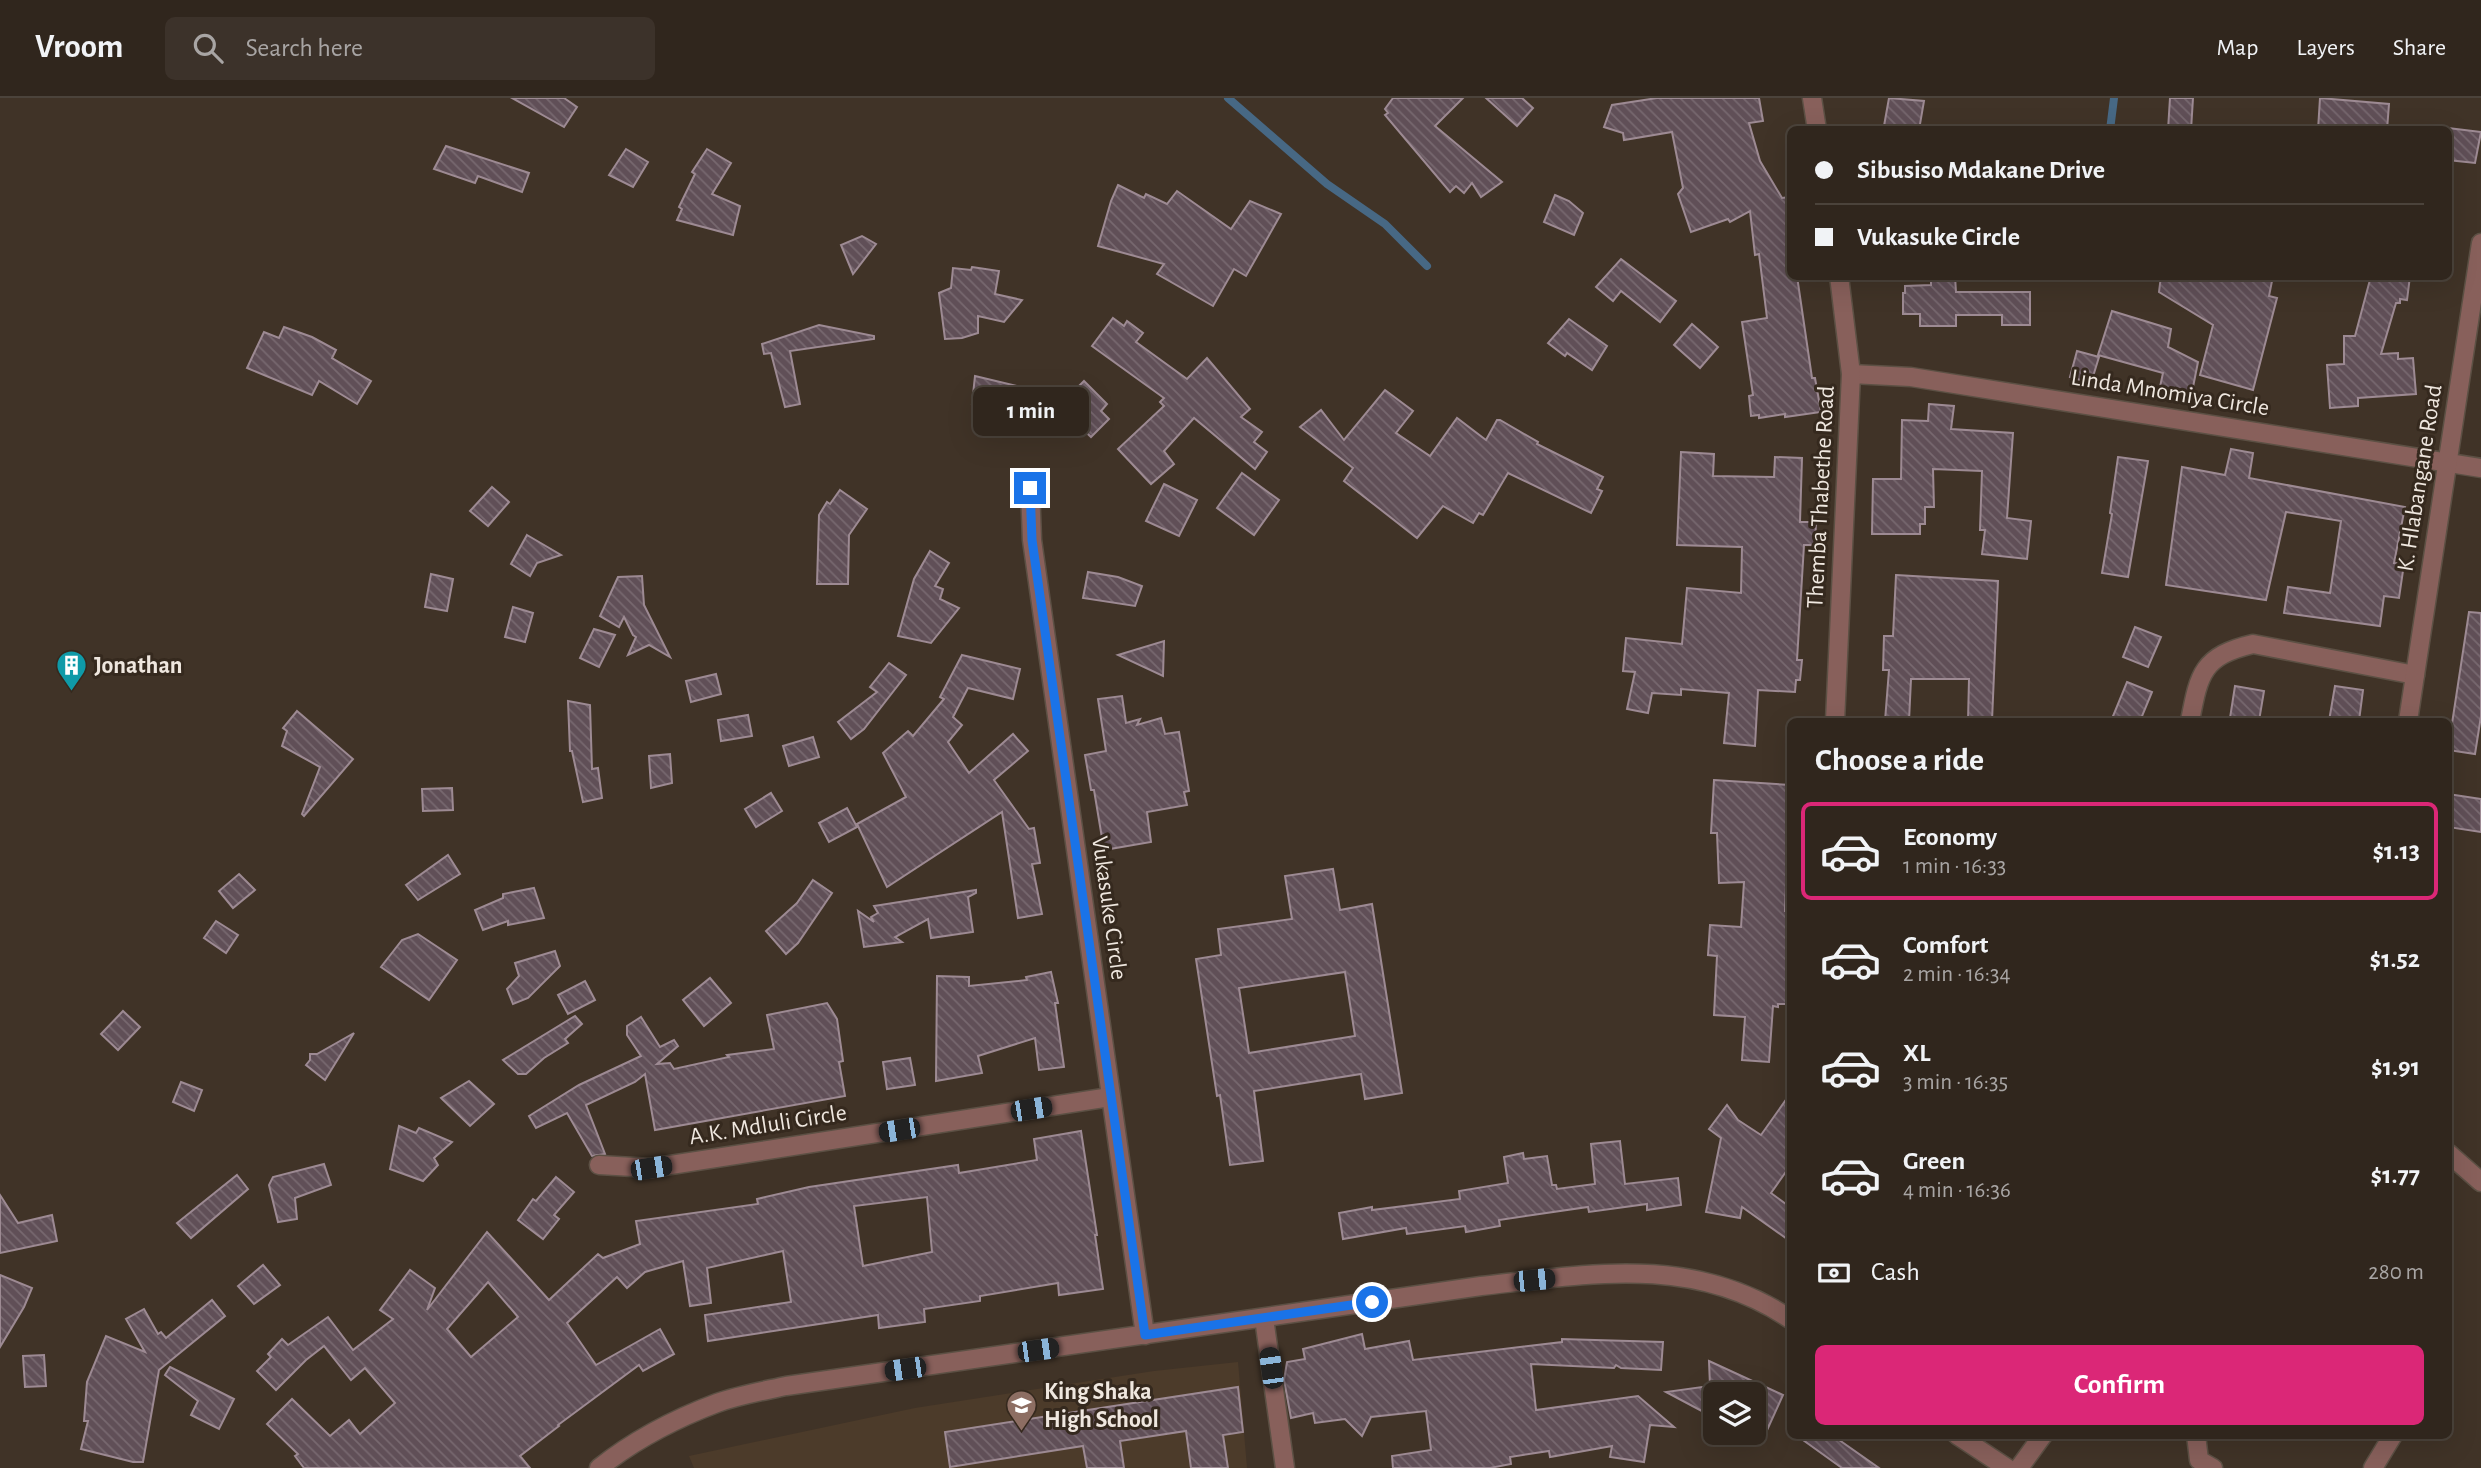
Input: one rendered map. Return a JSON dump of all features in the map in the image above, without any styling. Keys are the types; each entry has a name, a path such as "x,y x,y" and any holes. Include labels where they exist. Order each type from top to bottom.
{"street":[{"path":"1812,98 1816,126"},
{"name":"K. Hlabangane Road","path":"2408,718 2481,243"},
{"name":"Themba Thabethe Road","path":"1835,718 1851,374 1839,280"},
{"name":"Linda Mnomiya Circle","path":"1851,374 1910,377 2481,468"},
{"name":"Vukasuke Circle","path":"1030,488 1032,540 1145,1335"},
{"path":"2191,718 2199,679 2211,662 2230,649 2253,644 2415,675"},
{"name":"A.K. Mdluli Circle","path":"599,1165 651,1168 1110,1097"},
{"path":"2452,1157 2481,1182"},
{"path":"599,1468 664,1427 718,1402 786,1386 1481,1286 1587,1274 1641,1272 1731,1288 1787,1317"},
{"path":"1264,1318 1285,1468"},
{"path":"1963,1439 2007,1468"},
{"path":"2019,1468 2040,1439"},
{"path":"2196,1439 2199,1460 2213,1468"},
{"path":"2373,1468 2391,1439"}],"shaded area":[{"name":"King Shaka High School","path":"1238,1362 1247,1468 694,1468 689,1456 915,1408 1154,1371"}],"building":[{"path":"512,98 564,98 577,107 564,127"},
{"path":"1393,98 1463,98 1435,126 1502,182 1481,197 1472,183 1464,193 1456,186 1450,192 1385,115 1388,113 1385,109"},
{"path":"1486,98 1522,98 1533,108 1517,126"},
{"path":"1657,98 1759,98 1763,121 1749,123 1760,161 1782,198 1787,197 1787,280 1798,280 1812,378 1815,378 1821,412 1785,417 1785,414 1759,418 1759,415 1751,416 1749,396 1753,395 1742,322 1767,318 1759,254 1755,255 1750,211 1730,222 1728,219 1691,232 1678,194 1683,188 1672,132 1624,140 1623,133 1604,127 1612,105"},
{"path":"1889,98 1924,101 1920,126 1884,126"},
{"path":"2170,98 2193,98 2191,126 2168,126"},
{"path":"2320,98 2389,104 2387,126 2318,126"},
{"path":"2452,128 2481,132 2475,163 2452,160"},
{"path":"446,146 529,173 522,192 478,176 475,183 434,169"},
{"path":"626,149 648,162 633,187 609,175"},
{"path":"707,149 731,163 712,194 740,206 733,235 677,220 682,209 679,207 695,174 692,172"},
{"path":"1118,185 1144,198 1146,194 1167,204 1177,191 1231,229 1250,201 1281,214 1246,276 1234,269 1213,306 1157,274 1164,264 1098,246"},
{"path":"1555,195 1569,201 1583,213 1574,235 1544,222"},
{"path":"862,236 876,244 853,274 841,245"},
{"path":"1621,259 1676,301 1660,322 1621,291 1613,301 1596,287"},
{"path":"972,267 999,271 995,294 1022,300 1004,322 978,316 978,333 945,339 939,293 951,288 953,268 971,270"},
{"path":"1931,280 1955,280 1956,292 2030,292 2030,325 2002,325 2002,315 1956,315 1956,326 1920,326 1920,314 1903,314 1903,293 1905,286 1931,285"},
{"path":"2160,280 2272,280 2269,296 2277,298 2253,390 2200,375 2213,325 2159,292"},
{"path":"2370,280 2410,280 2407,300 2400,299 2400,303 2396,303 2381,354 2398,353 2398,359 2413,358 2416,394 2358,398 2358,406 2330,408 2327,365 2344,364 2344,336 2355,336"},
{"path":"2112,311 2171,329 2168,347 2198,362 2190,402 2158,396 2163,373 2098,355"},
{"path":"1113,318 1124,326 1127,321 1143,333 1136,342 1187,379 1207,358 1250,409 1241,417 1262,432 1254,442 1267,452 1255,469 1194,418 1164,451 1174,464 1151,484 1118,449 1164,406 1160,402 1164,398 1092,346"},
{"path":"1569,319 1607,346 1592,370 1567,353 1565,356 1548,343"},
{"path":"1692,324 1718,347 1700,368 1674,345"},
{"path":"819,325 874,336 874,339 790,351 800,404 785,407 771,353 764,354 762,344"},
{"path":"284,327 312,337 336,350 332,358 371,381 357,404 319,381 312,395 247,368 264,332 279,338"},
{"path":"2077,351 2099,357 2091,383 2070,377"},
{"path":"975,376 1030,389 1023,414 992,405 972,404"},
{"path":"1084,381 1107,404 1101,411 1109,419 1091,437 1059,406"},
{"path":"1385,390 1413,411 1396,433 1430,456 1457,418 1486,440 1497,420 1500,420 1538,442 1537,444 1603,477 1597,489 1602,491 1591,513 1508,473 1483,515 1479,513 1473,523 1443,506 1417,538 1344,481 1353,468 1300,427 1321,410 1344,440"},
{"path":"1929,404 1954,406 1951,429 2013,433 2007,518 2031,521 2027,559 1982,554 1985,530 1980,530 1982,471 1933,469 1934,507 1925,507 1925,524 1920,524 1920,534 1872,534 1873,479 1901,479 1902,420 1928,421"},
{"path":"2231,449 2253,453 2249,478 2405,507 2394,563 2404,564 2399,598 2384,596 2380,626 2284,613 2288,587 2330,593 2341,521 2286,512 2266,600 2166,585 2182,467 2225,475"},
{"path":"1681,452 1714,454 1713,476 1774,477 1775,457 1802,458 1800,522 1816,522 1815,545 1804,545 1797,660 1802,660 1800,680 1796,680 1795,692 1758,690 1755,746 1724,743 1729,693 1681,689 1681,695 1652,693 1648,713 1627,709 1635,672 1623,671 1626,638 1682,644 1687,588 1741,593 1742,547 1677,545"},
{"path":"2118,457 2148,461 2128,577 2102,573"},
{"path":"1242,473 1279,500 1254,535 1217,508"},
{"path":"1164,484 1197,500 1179,536 1146,521"},
{"path":"492,487 509,502 488,526 470,511"},
{"path":"840,490 867,509 849,535 848,584 817,584 819,515 827,502 830,504"},
{"path":"527,535 561,555 537,563 530,576 511,564"},
{"path":"930,551 949,563 935,586 943,589 940,599 959,608 931,643 898,636 914,579"},
{"path":"1088,572 1118,577 1142,586 1135,606 1083,598"},
{"path":"431,574 453,579 447,611 425,607"},
{"path":"1896,575 1998,581 1992,718 1968,718 1969,679 1911,679 1909,718 1885,718 1889,670 1883,670 1884,636 1893,636"},
{"path":"642,576 644,605 670,657 649,645 628,655 636,637 624,617 619,627 600,616 618,577"},
{"path":"513,607 533,613 525,642 505,637"},
{"path":"2469,612 2481,613 2481,716 2475,754 2452,751 2452,724"},
{"path":"2135,627 2161,637 2148,667 2123,657"},
{"path":"594,629 615,635 599,667 580,658"},
{"path":"1164,641 1163,676 1118,655"},
{"path":"962,655 1020,669 1013,699 968,688 953,717 962,725 948,742 969,773 1013,734 1028,751 994,780 1029,829 1034,828 1040,863 1032,864 1042,914 1018,918 1002,812 887,887 857,824 906,797 883,753 908,731 913,736 944,699 940,697"},
{"path":"889,663 906,675 864,729 851,739 838,722 877,692 870,687"},
{"path":"716,674 721,694 691,702 686,681"},
{"path":"2127,682 2152,692 2141,718 2112,718"},
{"path":"2235,686 2264,691 2260,718 2230,718"},
{"path":"2335,686 2363,690 2359,718 2330,718"},
{"path":"1122,696 1126,723 1140,719 1137,725 1161,718 1165,734 1179,732 1189,791 1184,792 1187,805 1147,812 1151,842 1104,850 1085,755 1106,751 1098,699"},
{"path":"568,701 590,705 592,769 598,768 602,798 583,802 570,751"},
{"path":"297,711 353,759 304,816 302,814 320,767 282,746 287,731 283,728"},
{"path":"748,715 752,736 721,741 718,720"},
{"path":"813,737 819,757 789,766 783,746"},
{"path":"670,754 672,783 651,788 649,756"},
{"path":"1714,780 1787,785 1787,1004 1773,1006 1769,1062 1742,1060 1745,1017 1714,1015 1717,956 1708,955 1710,925 1741,927 1744,882 1719,883 1717,833 1711,833"},
{"path":"452,788 453,810 423,811 422,789"},
{"path":"771,793 782,811 756,827 745,809"},
{"path":"2452,795 2481,799 2481,832 2452,828"},
{"path":"847,808 857,827 829,842 819,823"},
{"path":"448,855 460,874 418,900 406,885"},
{"path":"1333,869 1340,910 1372,904 1402,1093 1365,1099 1361,1074 1254,1091 1263,1161 1230,1165 1196,959 1221,955 1218,929 1292,919 1285,876","holes":["1345,972 1355,1036 1249,1053 1239,988"]},
{"path":"239,874 255,890 233,908 219,891"},
{"path":"813,880 832,893 798,943 786,954 766,931 797,903"},
{"path":"534,888 544,918 508,925 508,921 483,930 475,910 503,898 503,894"},
{"path":"976,890 976,893 968,897 973,932 931,938 928,919 895,937 902,942 864,947 858,911 874,922 871,917 878,913 874,906"},
{"path":"216,921 238,935 226,953 204,938"},
{"path":"418,934 457,960 429,1000 381,967 402,940"},
{"path":"555,951 560,966 528,998 513,1004 507,989 519,976 515,963"},
{"path":"1051,972 1058,1003 1055,1003 1064,1067 1039,1070 1035,1038 978,1056 982,1073 936,1081 937,976 969,977 969,986 1027,980 1026,977"},
{"path":"710,978 731,1003 704,1026 683,1000"},
{"path":"585,981 595,1000 568,1014 558,995"},
{"path":"827,1003 837,1019 843,1061 839,1062 845,1096 655,1130 645,1074 635,1082 586,1105 605,1154 592,1156 567,1113 536,1128 529,1116 579,1085 641,1056 627,1035 627,1026 641,1017 660,1047 674,1040 678,1046 657,1064 670,1063 674,1069 729,1057 727,1055 774,1049 767,1015"},
{"path":"123,1011 140,1027 118,1050 101,1034"},
{"path":"575,1016 582,1024 565,1039 568,1043 544,1058 526,1074 518,1074 503,1060"},
{"path":"354,1033 325,1080 306,1065 310,1054 317,1054"},
{"path":"910,1058 915,1085 887,1089 883,1062"},
{"path":"469,1081 494,1104 470,1126 441,1098"},
{"path":"181,1082 202,1090 194,1111 173,1102"},
{"path":"1787,1098 1787,1170 1771,1193 1787,1205 1787,1239 1742,1207 1740,1218 1706,1212 1721,1138 1709,1129 1727,1105 1738,1120 1761,1135"},
{"path":"399,1126 416,1133 419,1128 452,1142 434,1158 438,1165 423,1181 390,1169"},
{"path":"1081,1131 1103,1289 1059,1295 1058,1283 980,1296 980,1301 924,1309 925,1322 879,1328 878,1315 708,1341 705,1315 791,1302 783,1251 707,1268 711,1303 690,1306 683,1261 645,1272 627,1288 617,1277 567,1323 596,1365 660,1329 674,1354 643,1371 639,1365 558,1425 520,1456 530,1468 304,1468 295,1456 298,1454 267,1424 292,1399 330,1436 349,1420 360,1434 395,1403 365,1368 351,1380 324,1346 276,1390 257,1371 271,1357 268,1354 282,1339 288,1345 328,1317 353,1350 393,1319 380,1310 410,1270 435,1288 427,1310 487,1232 549,1300 598,1254 603,1258 640,1244 636,1221 758,1204 757,1199 809,1187 958,1165 959,1173 1037,1160 1034,1139","holes":["927,1197 932,1252 863,1266 854,1206","488,1282 518,1317 471,1357 447,1329"]},
{"path":"1620,1141 1625,1184 1678,1178 1681,1205 1647,1210 1647,1204 1589,1212 1588,1207 1499,1220 1500,1226 1466,1232 1465,1226 1407,1234 1406,1228 1343,1239 1339,1213 1372,1207 1372,1210 1460,1199 1459,1191 1508,1183 1504,1157 1523,1153 1524,1159 1547,1156 1552,1185 1556,1185 1557,1189 1595,1184 1591,1144"},
{"path":"324,1164 331,1185 295,1198 297,1219 278,1222 269,1185 273,1177"},
{"path":"237,1175 248,1189 191,1238 177,1223"},
{"path":"556,1177 574,1192 554,1215 559,1219 543,1239 518,1220 533,1199 536,1201"},
{"path":"0,1195 18,1223 52,1215 57,1241 0,1253"},
{"path":"263,1265 280,1285 254,1304 238,1286"},
{"path":"0,1275 32,1288 0,1347"},
{"path":"212,1300 225,1316 159,1370 143,1462 81,1449 88,1421 84,1421 87,1382 106,1336 145,1352 126,1319 144,1309 158,1334 161,1332 166,1338"},
{"path":"1362,1334 1365,1349 1409,1341 1413,1360 1562,1342 1562,1339 1663,1342 1661,1370 1621,1368 1616,1365 1614,1368 1531,1364 1536,1410 1638,1396 1674,1427 1650,1425 1644,1462 1610,1457 1612,1446 1550,1457 1549,1451 1510,1457 1511,1464 1490,1468 1393,1468 1392,1456 1431,1450 1426,1411 1371,1417 1362,1436 1345,1419 1315,1423 1313,1413 1291,1418 1284,1380 1287,1362 1305,1359 1303,1349"},
{"path":"44,1355 46,1386 25,1387 23,1356"},
{"path":"1709,1361 1755,1382 1710,1382"},
{"path":"170,1367 234,1399 219,1429 191,1415 198,1401 165,1375"},
{"path":"1238,1387 1243,1432 1223,1435 1228,1468 1191,1468 1186,1431 1120,1441 1124,1468 1087,1468 1083,1446 950,1467 945,1432"},
{"path":"1703,1387 1703,1412 1666,1392"},
{"path":"1766,1387 1783,1395 1766,1432"},
{"path":"1802,1439 1838,1439 1879,1468 1842,1468"}],"waterway":[{"path":"1228,98 1327,184 1385,224 1427,266"},
{"path":"2110,126 2114,98"}],"place":[{"name":"Jonathan","path":"71,693"},
{"name":"King Shaka High School","path":"1021,1433"}],"route":[{"path":"1030,488 1032,540 1145,1335 1372,1302"}]}
